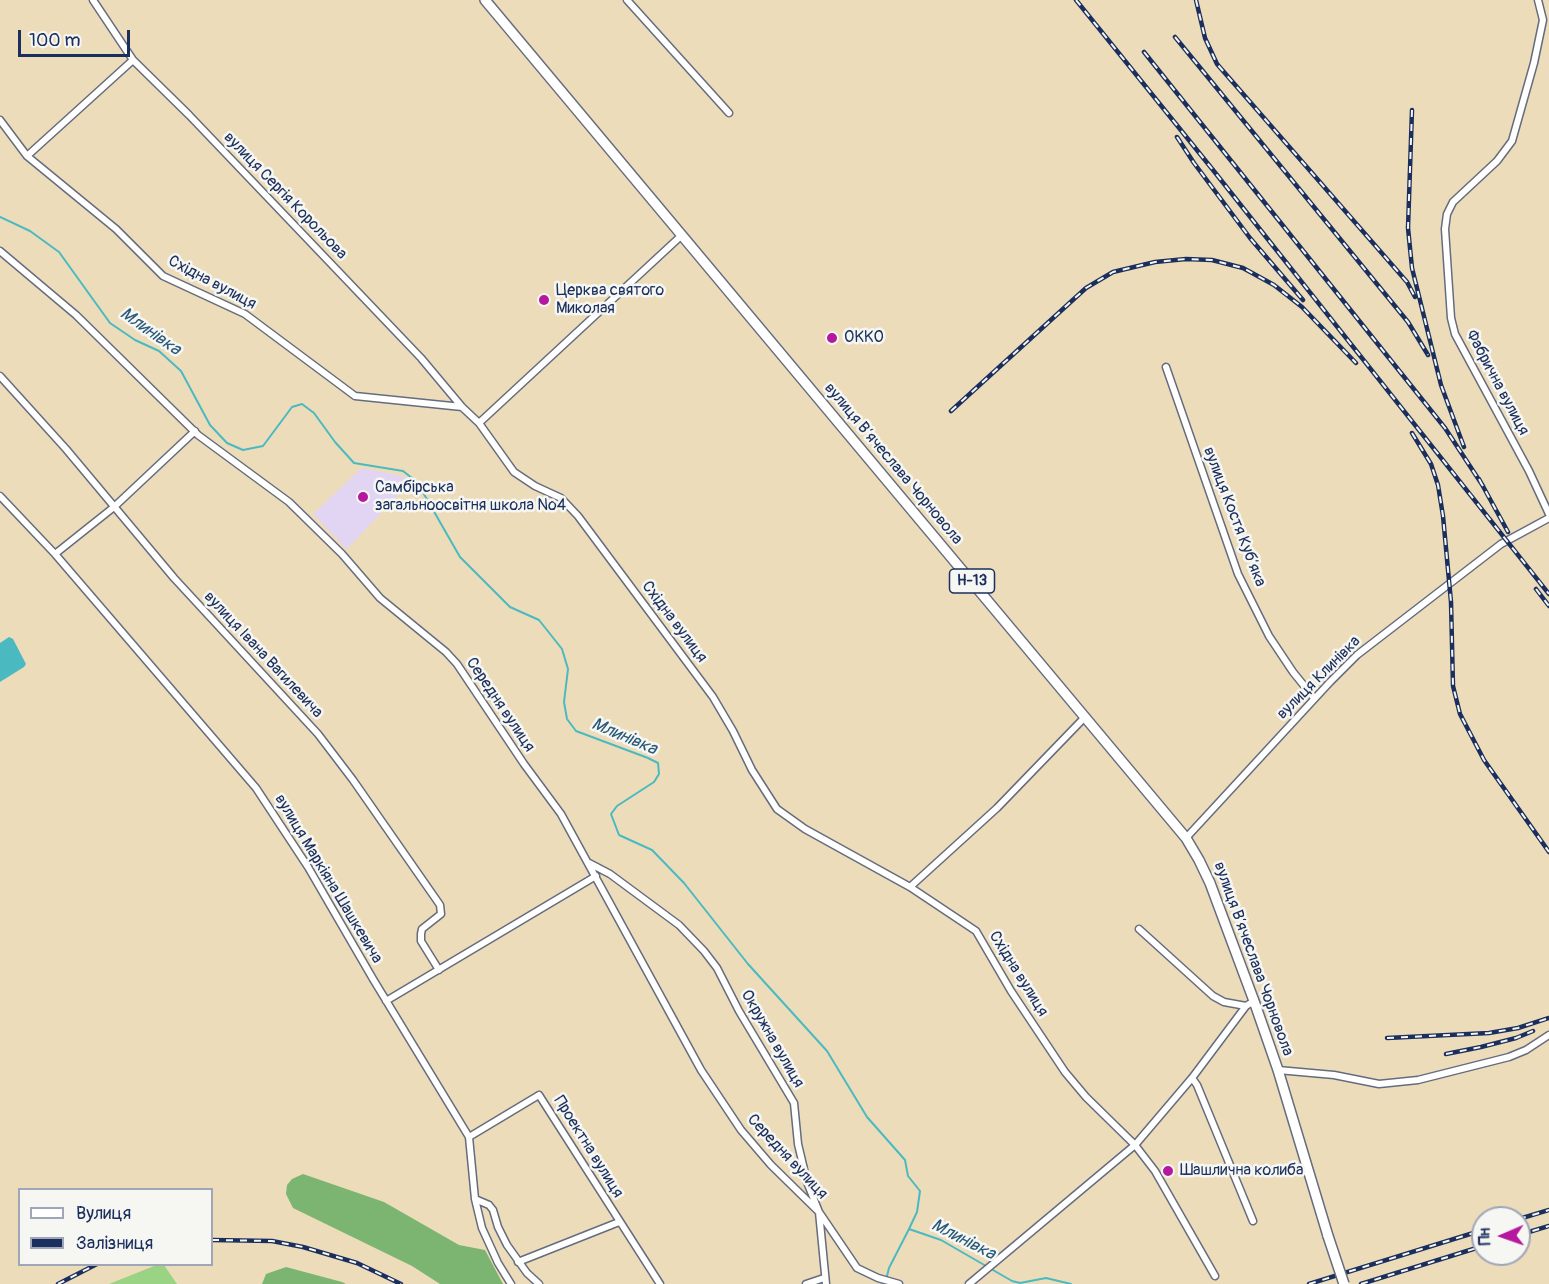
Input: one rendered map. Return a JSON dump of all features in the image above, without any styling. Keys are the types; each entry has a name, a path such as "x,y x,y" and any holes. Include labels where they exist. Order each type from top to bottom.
{"main road":[{"name":"вулиця Вʼячеслава Чорновола","path":"488,1 1186,838 1200,860 1210,883 1250,1003 1278,1070 1344,1284"}],"street":[{"name":"вулиця Сергія Корольова","path":"93,0 133,60 189,115 421,358 462,407"},
{"path":"627,0 729,113"},
{"name":"Фабрична вулиця","path":"1538,0 1543,20 1534,63 1512,141 1497,161 1453,202 1447,214 1445,229 1451,318 1455,334 1529,471 1549,516"},
{"path":"27,156 133,60"},
{"name":"Східна вулиця","path":"0,120 27,156 116,229 163,276 245,314 355,396 462,407 479,423 514,472 535,486 561,498 578,516 713,697 752,770 777,809 805,829 910,887 976,932 1011,991 1065,1072 1086,1097 1135,1144 1155,1171 1215,1276"},
{"path":"479,423 682,235"},
{"name":"Середня вулиця","path":"0,251 76,315 195,431 289,502 342,554 380,598 446,652 457,664 524,765 561,814 701,1070 735,1122 771,1166 819,1212 825,1281"},
{"name":"вулиця Костя Кубʼяка","path":"1166,367 1238,574 1269,636 1314,698"},
{"name":"вулиця Івана Вагилевича","path":"0,376 174,578 318,734 353,780 440,905 441,914 422,929 421,934 421,940 439,970"},
{"path":"55,554 114,507 195,431"},
{"name":"вулиця Маркіяна Шашкевича","path":"0,496 55,554 256,788 308,867 469,1137 475,1199 482,1228 498,1263 511,1284"},
{"name":"вулиця Клинівка","path":"1186,838 1314,698 1357,655 1473,567 1484,556 1549,516"},
{"path":"910,887 997,808 1085,717"},
{"name":"Окружна вулиця","path":"589,862 610,874 679,925 717,968 739,1011 794,1103 798,1144 807,1182 819,1212 857,1268 896,1283"},
{"path":"386,1001 596,876"},
{"path":"1139,928 1213,996 1224,1002 1250,1003"},
{"path":"969,1284 1135,1144 1192,1078 1250,1003"},
{"name":"вулиця Вʼячеслава Чорновола","path":"1278,1070 1334,1075 1379,1084 1418,1080 1509,1057 1526,1050 1549,1035"},
{"path":"1192,1078 1197,1085 1253,1221"},
{"name":"Проектна вулиця","path":"469,1137 539,1095 660,1284"},
{"path":"475,1199 489,1205 493,1210 498,1227 518,1262 539,1284"},
{"name":"Проектна вулиця","path":"518,1262 619,1222"},
{"path":"806,1284 825,1281"}],"shaded area":[{"name":"Самбірська загальноосвітня школа №4","path":"362,468 406,477 411,481 347,549 313,514"}],"green space":[{"path":"303,1174 384,1202 459,1245 485,1250 503,1284 440,1284 412,1266 293,1208 286,1194 287,1185 292,1179"},
{"path":"154,1266 165,1266 177,1284 109,1284"},
{"path":"286,1267 346,1284 262,1284 266,1274"}],"water":[{"path":"9,637 13,639 26,664 0,682 0,643"}],"waterway":[{"name":"Млинівка","path":"0,217 30,231 59,252 110,323 135,340 159,351 181,371 210,425 227,443 243,450 263,446 292,407 302,404 314,413 354,463 403,471 417,482 460,557 510,607 539,620 562,649 568,669 564,702 567,719 576,731 658,763 659,774 654,782 617,806 611,814 619,835 652,850 684,883 748,964 827,1051 867,1117 905,1160 908,1176 920,1191 917,1212 909,1229 941,1240 1012,1281 1020,1283 1046,1278 1071,1284"},
{"path":"885,1284 889,1268 909,1229"}],"railway":[{"path":"1076,0 1549,594"},
{"path":"1196,0 1205,38 1217,64 1407,282 1415,297"},
{"path":"1175,37 1408,322 1428,355"},
{"path":"1144,52 1445,428 1483,486"},
{"path":"1412,110 1408,228 1412,268 1441,385 1464,447"},
{"path":"1177,137 1250,238 1303,300"},
{"path":"951,411 1086,288 1113,272 1155,262 1186,259 1212,260 1243,268 1274,285 1302,307 1356,363"},
{"path":"1412,433 1431,464 1438,485 1451,602 1453,686 1460,714 1484,760 1549,852"},
{"path":"1479,479 1508,532"},
{"path":"1536,589 1549,606"},
{"path":"1387,1038 1489,1033 1518,1028 1549,1018"},
{"path":"1446,1054 1516,1038 1533,1031"},
{"path":"1531,1215 1549,1210"},
{"path":"1531,1231 1549,1226"},
{"path":"1309,1284 1471,1234"},
{"path":"213,1240 272,1241 303,1247 357,1263 401,1284"},
{"path":"1361,1284 1471,1250"},
{"path":"58,1284 93,1266"}],"place":[{"name":"Церква святого Миколая","path":"544,300"},
{"name":"OKKO","path":"832,338"},
{"name":"Самбірська загальноосвітня школа №4","path":"363,497"},
{"name":"Шашлична колиба","path":"1168,1171"}]}
